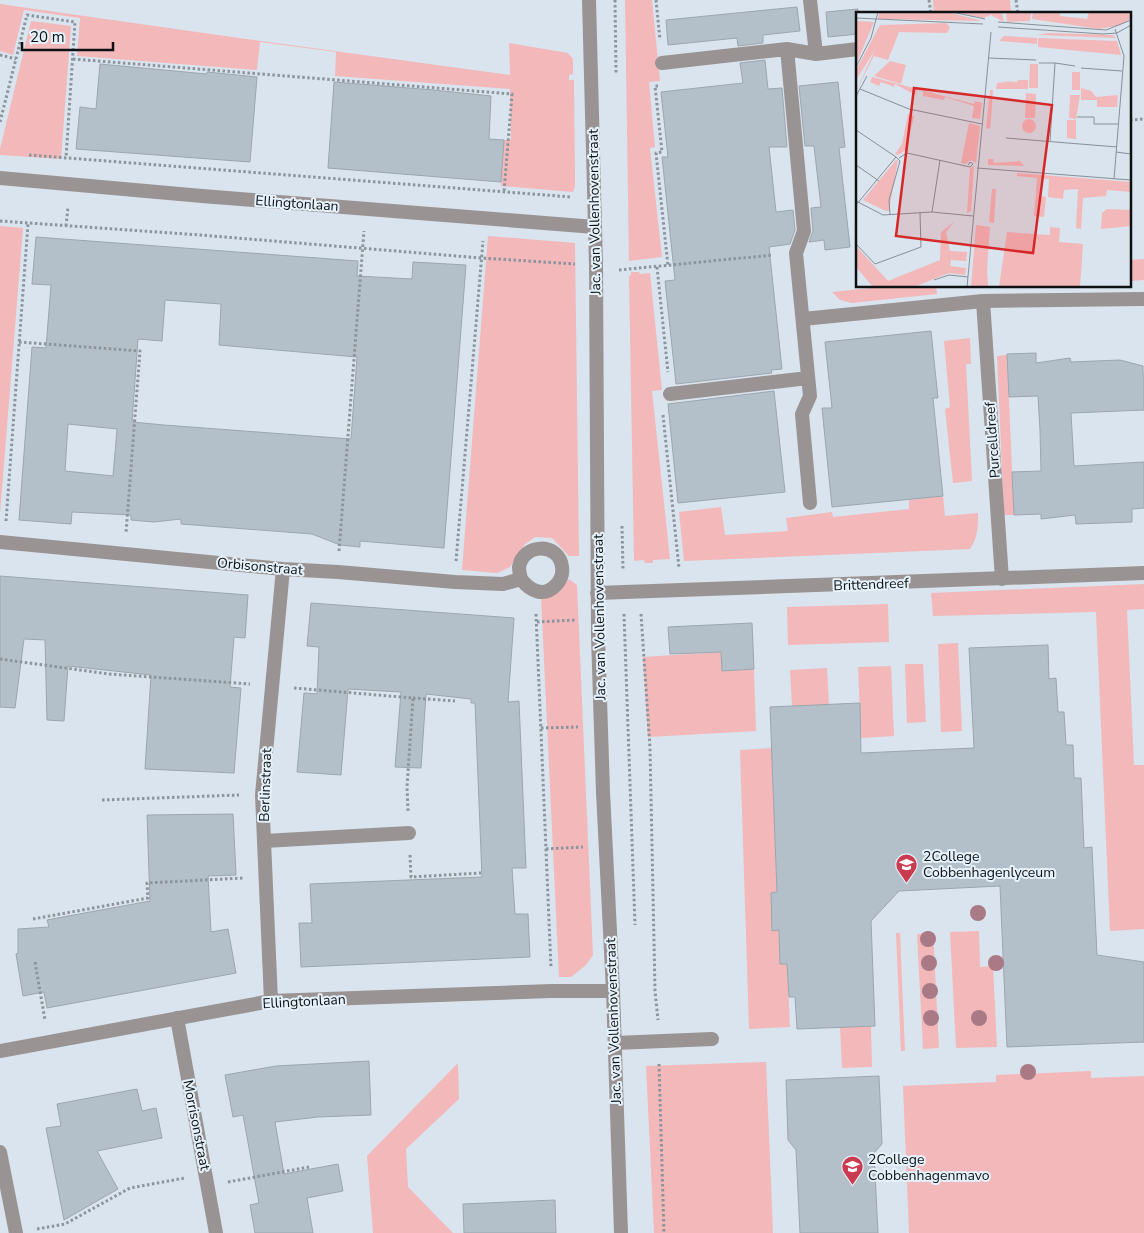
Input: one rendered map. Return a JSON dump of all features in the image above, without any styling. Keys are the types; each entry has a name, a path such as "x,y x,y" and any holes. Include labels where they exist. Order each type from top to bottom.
{"street":[{"name":"Jac. van Vollenhovenstraat","path":"589,0 596,265 597,593 621,1233"},
{"path":"810,0 816,54"},
{"path":"662,63 787,49 816,54 856,49"},
{"path":"787,49 804,231 796,253 810,396 802,414 810,503"},
{"name":"Ellingtonlaan","path":"0,178 595,227"},
{"path":"803,319 983,301 1144,299"},
{"name":"Purcelldreef","path":"983,301 1002,579"},
{"path":"670,394 808,378"},
{"name":"Orbisonstraat","path":"2,542 283,569 454,582 503,584 520,579"},
{"path":"540,548 550,550 562,563 560,580 554,588 545,592 535,591 527,587 520,579 519,569 522,558 530,551 540,548"},
{"name":"Berlinstraat","path":"271,1001 262,795 283,569"},
{"name":"Brittendreef","path":"597,593 1144,573"},
{"path":"264,841 408,833"},
{"name":"Ellingtonlaan","path":"0,1051 271,1001 552,991 613,991"},
{"name":"Morrisonstraat","path":"177,1018 208,1180 216,1233"},
{"path":"615,1043 712,1039"},
{"path":"0,1152 16,1233"}],"path":[{"path":"656,0 664,85 655,86 662,152 656,153 668,266"},
{"path":"0,122 27,15 76,22 66,158"},
{"path":"0,55 16,59"},
{"path":"73,59 512,94 504,192"},
{"path":"28,155 594,199"},
{"path":"338,572 366,208"},
{"path":"454,582 485,218"},
{"path":"0,221 596,265"},
{"path":"2,542 28,224"},
{"path":"618,270 796,253"},
{"path":"657,267 670,394 661,395 681,591"},
{"path":"19,342 140,351 125,554"},
{"path":"535,591 552,991"},
{"path":"640,592 650,748 655,992 659,1041 664,1233"},
{"path":"537,622 598,619"},
{"path":"413,698 455,700"},
{"path":"541,728 601,726"},
{"path":"102,800 262,795"},
{"path":"546,849 605,846"},
{"path":"33,919 148,898 146,883 265,877"},
{"path":"35,962 49,1042"},
{"path":"36,1229 65,1224 130,1188 309,1167"}],"shaded area":[{"path":"625,0 652,0 660,81 649,82 655,147 650,148 662,257 629,261"},
{"path":"933,0 1010,0 1011,12 934,12"},
{"path":"0,4 510,75 509,43 568,53 573,59 573,74 569,75 569,80 574,80 575,186 573,192 501,186 504,140 511,140 510,89 335,76 336,52 260,42 257,70 77,56 80,18 24,10 13,55 0,51"},
{"path":"31,21 71,26 61,159 0,155"},
{"path":"0,226 23,228 0,514"},
{"path":"488,236 575,243 579,556 569,556 552,538 535,537 525,544 510,567 497,573 462,570"},
{"path":"1144,259 1144,280 1132,281 1132,260"},
{"path":"631,272 639,272 640,274 650,273 662,390 652,391 670,559 653,560 653,563 645,563 644,560 634,561 629,276"},
{"path":"870,288 936,288 937,294 852,303 840,300 832,292"},
{"path":"970,338 971,364 966,364 972,481 953,483 945,409 950,407 944,341"},
{"path":"1007,355 1014,515 1004,515 997,356"},
{"path":"943,496 945,516 978,513 977,532 970,549 684,561 679,512 721,507 725,535 788,531 786,518 832,512 833,517 909,509 909,500"},
{"path":"569,579 577,585 593,955 586,965 571,977 559,977 541,597 557,592"},
{"path":"1144,584 1144,609 1127,610 1134,765 1144,765 1144,929 1110,931 1096,612 933,616 931,593"},
{"path":"888,604 889,642 788,645 787,607"},
{"path":"958,643 962,731 941,732 938,644"},
{"path":"721,652 722,671 754,669 756,731 648,737 643,657"},
{"path":"905,664 923,664 926,722 907,723"},
{"path":"891,666 894,736 861,738 858,667"},
{"path":"827,668 829,705 792,707 790,670"},
{"path":"772,748 778,892 771,895 772,930 779,930 780,964 787,964 790,1027 749,1029 740,750"},
{"path":"979,931 980,967 993,966 997,1047 956,1048 950,932"},
{"path":"896,933 900,933 905,1051 901,1051"},
{"path":"933,933 939,1048 923,1049 917,934"},
{"path":"871,1026 872,1067 842,1068 840,1027"},
{"path":"766,1062 773,1233 654,1233 646,1066"},
{"path":"458,1063 459,1099 406,1149 408,1187 453,1233 373,1233 367,1156"},
{"path":"1091,1071 1091,1078 1144,1076 1144,1233 909,1233 903,1086 996,1082 996,1075"}],"building":[{"path":"797,7 800,31 763,35 763,43 738,46 737,38 668,45 666,20"},
{"path":"858,9 858,12 856,12 856,34 828,37 826,12"},
{"path":"765,60 768,89 782,88 787,147 769,147 776,212 793,210 795,230 790,244 769,247 782,369 771,370 772,373 676,384 665,281 675,280 662,157 668,157 661,92 743,83 740,63"},
{"path":"100,64 257,77 250,162 76,149 80,107 96,109"},
{"path":"334,82 491,96 489,139 504,140 501,182 328,168"},
{"path":"838,82 845,147 839,148 850,247 825,250 824,240 809,242 813,231 811,208 821,207 814,146 805,146 799,86"},
{"path":"36,237 358,261 357,276 412,279 413,262 466,265 444,548 360,541 360,547 340,545 312,534 181,524 181,519 154,522 131,520 131,515 72,512 71,524 19,520 32,347 46,348 51,285 32,284","holes":["165,300 221,304 219,345 357,357 351,439 132,422 138,339 162,341","68,424 117,429 113,476 65,471"]},
{"path":"931,331 938,398 933,398 943,496 832,507 822,408 832,408 825,342"},
{"path":"1036,353 1036,363 1070,358 1071,362 1120,360 1143,366 1144,410 1071,413 1074,466 1144,462 1144,508 1132,509 1132,522 1076,524 1075,515 1041,519 1041,514 1014,515 1012,472 1041,471 1040,430 1038,396 1009,397 1007,354"},
{"path":"774,391 785,492 678,503 668,404"},
{"path":"0,576 248,595 245,638 234,637 230,687 241,688 234,773 145,769 151,675 68,666 64,721 47,720 45,640 24,639 15,708 0,707"},
{"path":"311,603 514,618 508,702 519,701 526,868 512,868 515,914 528,914 530,957 301,967 299,923 312,923 310,884 482,877 475,703 471,703 471,699 426,694 421,768 395,767 401,692 348,689 341,775 297,772 304,693 317,694 319,647 307,646"},
{"path":"752,623 754,669 722,671 721,652 670,654 668,627"},
{"path":"1048,645 1049,679 1056,678 1058,712 1064,712 1066,745 1073,745 1074,778 1081,778 1084,848 1092,847 1097,955 1144,962 1144,1042 1007,1047 1000,886 899,891 871,921 875,1026 797,1029 795,997 789,997 787,964 780,964 779,930 772,931 771,893 777,892 770,707 860,703 861,753 974,748 969,648"},
{"path":"233,814 236,875 208,876 211,932 228,929 236,973 47,1008 44,992 23,996 16,954 18,953 18,929 49,927 47,920 150,901 147,815"},
{"path":"369,1061 371,1115 318,1117 275,1122 284,1174 338,1164 343,1191 307,1198 313,1233 255,1233 250,1205 259,1203 243,1115 233,1117 225,1075 276,1066"},
{"path":"879,1076 882,1144 874,1153 878,1233 800,1233 796,1150 788,1140 786,1080"},
{"path":"137,1089 142,1111 156,1108 162,1138 97,1151 118,1189 64,1220 46,1128 61,1126 57,1104"},
{"path":"555,1200 556,1233 464,1233 463,1204"}],"place":[{"name":"2College Cobbenhagenlyceum","path":"907,883"},
{"name":"2College Cobbenhagenmavo","path":"852,1186"}]}
